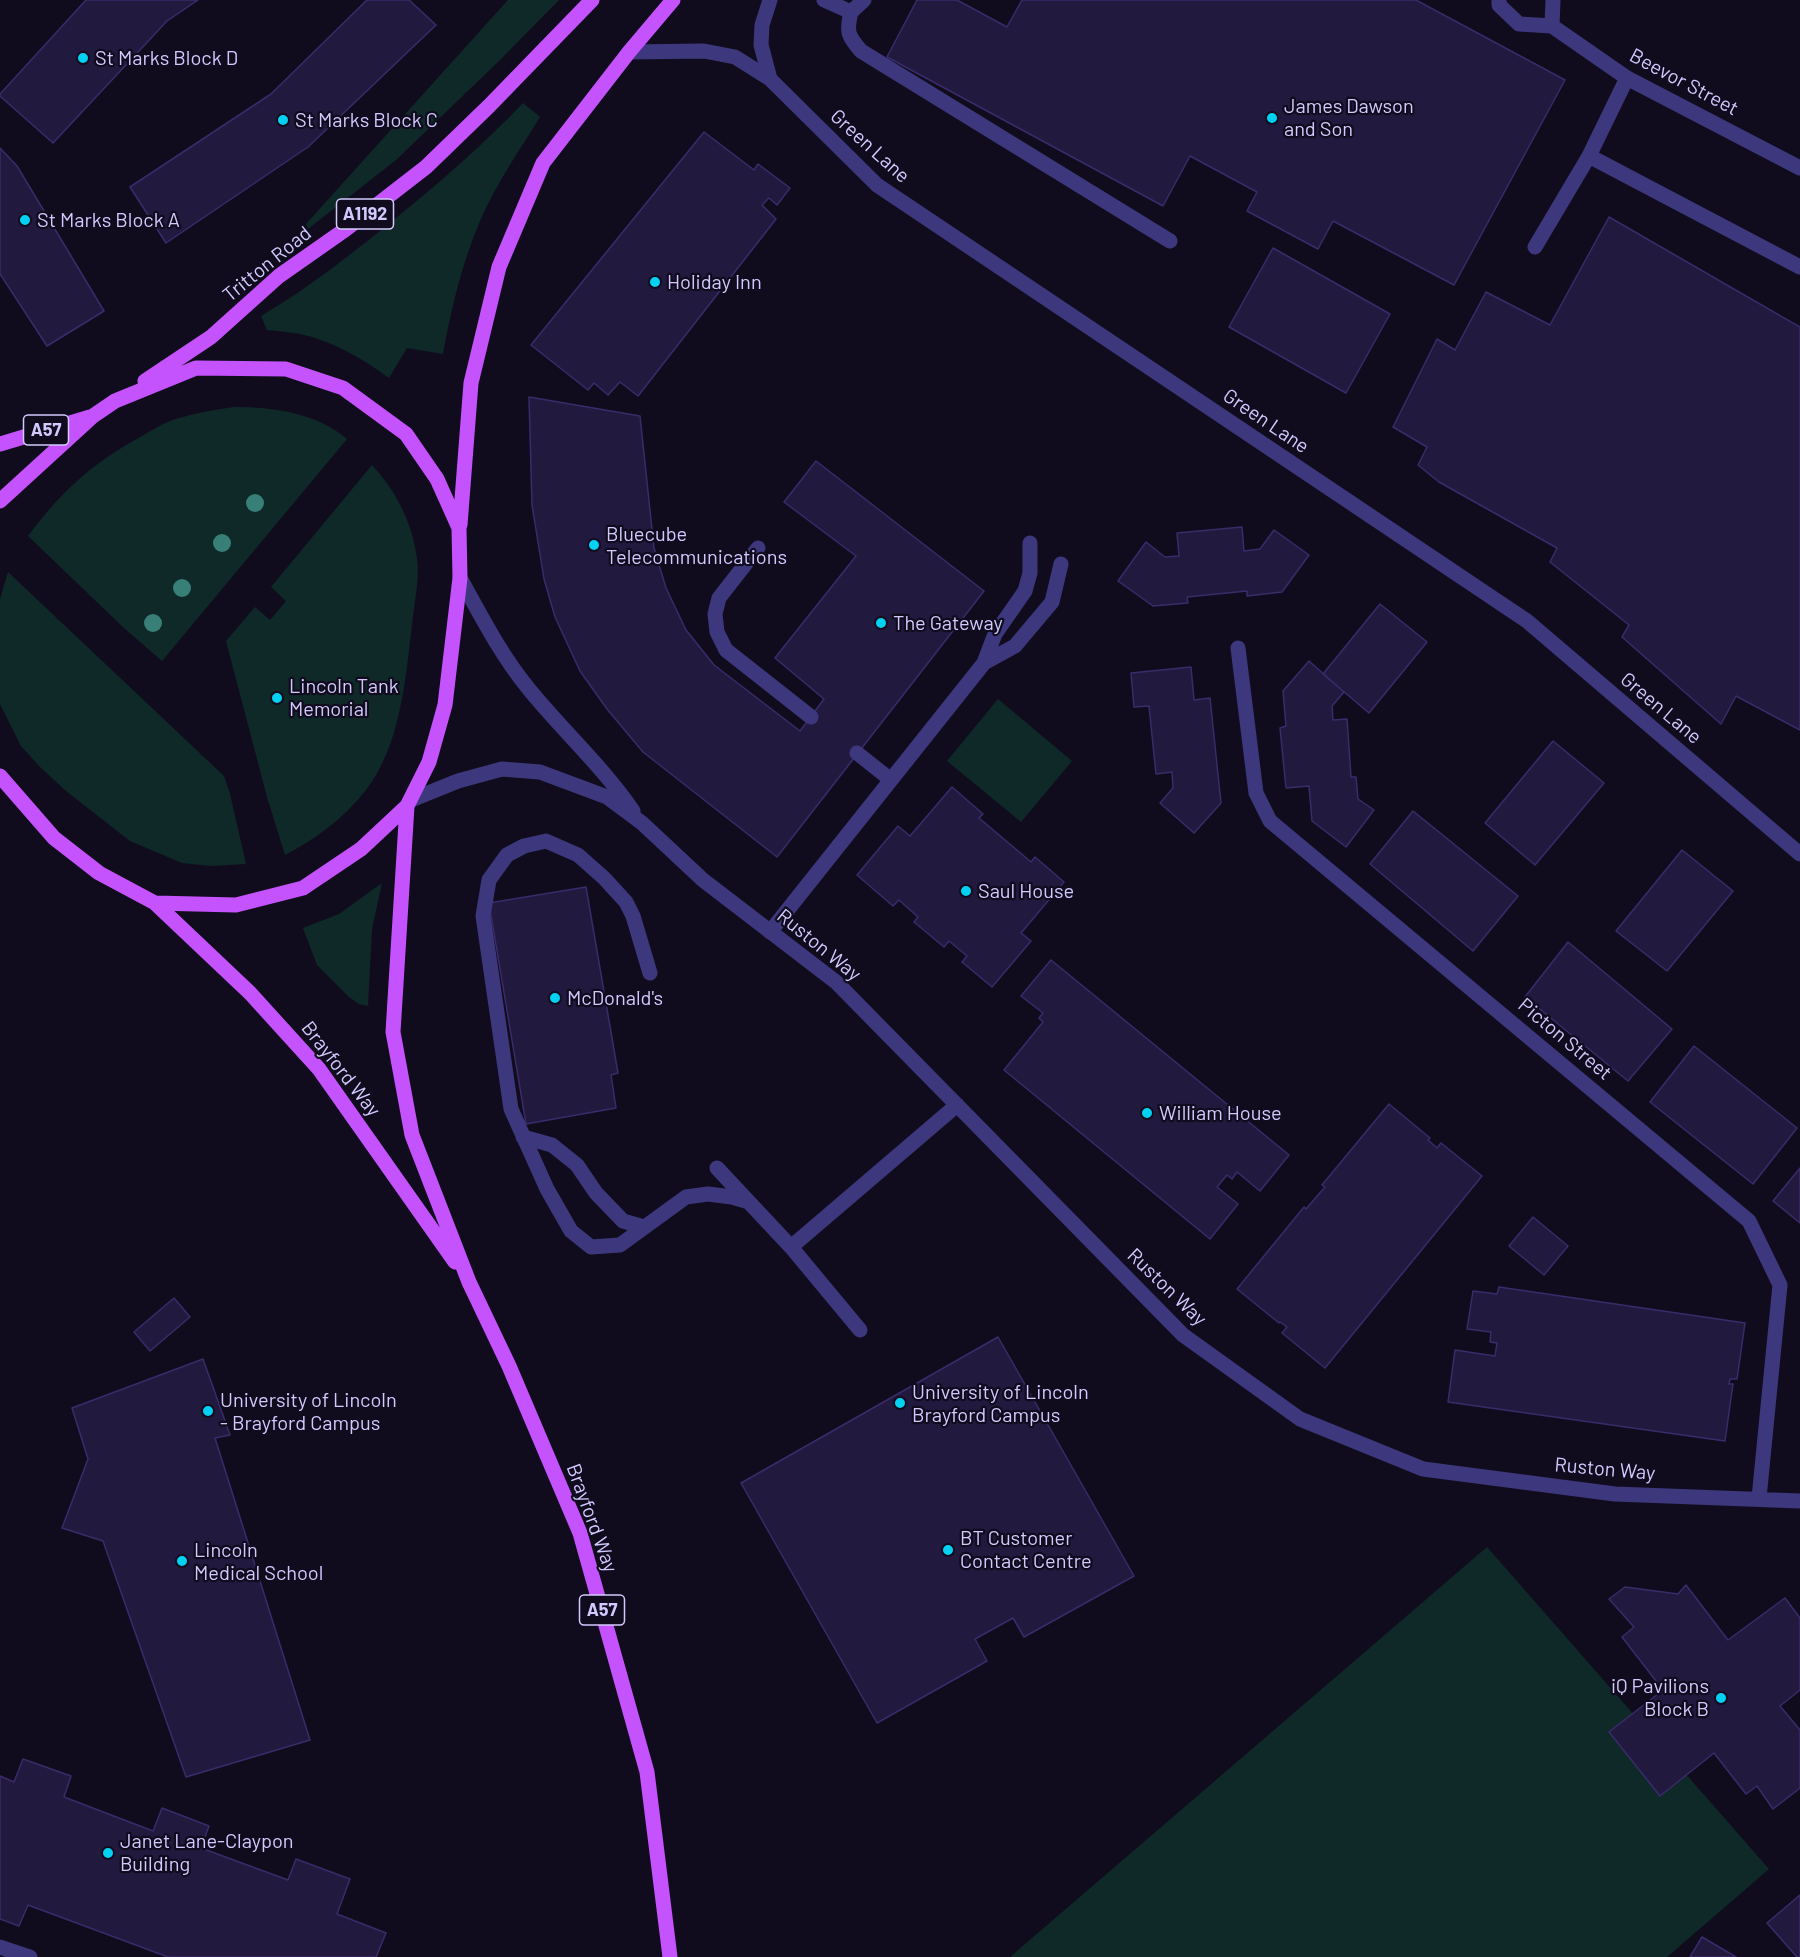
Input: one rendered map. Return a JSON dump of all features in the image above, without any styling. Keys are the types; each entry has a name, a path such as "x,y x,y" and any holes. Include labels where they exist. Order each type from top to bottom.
{"main road":[{"name":"Tritton Road","path":"115,401 212,337 279,276 346,229 426,167 592,0"},
{"path":"0,776 54,837 99,873 155,903 236,905 303,888 361,849 409,803 429,762 445,705 460,578 459,528 471,383 499,267 543,164 629,52 673,0"},
{"path":"0,501 93,416 115,401 196,368 286,369 342,388 406,434 437,479 459,528"},
{"name":"A57","path":"0,444 93,416"},
{"name":"Brayford Way","path":"409,803 393,1032 412,1134 469,1282 509,1366 580,1533 647,1772 670,1957"},
{"name":"Brayford Way","path":"155,903 250,993 319,1069 469,1282"}],"street":[{"path":"770,0 762,25 762,45 770,79"},
{"path":"824,0 850,12"},
{"path":"864,0 850,12 847,27 849,35 861,51 1170,241"},
{"path":"1499,0 1499,5 1519,24 1552,26 1553,0"},
{"name":"Beevor Street","path":"1552,26 1627,78 1800,168"},
{"name":"Green Lane","path":"629,52 704,51 735,57 770,79 877,185 1527,621 1800,854"},
{"path":"1535,247 1589,156 1627,78"},
{"path":"1589,156 1800,267"},
{"path":"770,932 984,663 995,634 1025,591 1030,573 1030,543"},
{"path":"758,548 719,598 716,614 717,632 726,650 811,717"},
{"path":"984,663 1015,646 1052,602 1061,564"},
{"name":"Ruston Way","path":"460,578 493,639 527,687 619,790 642,823"},
{"name":"Picton Street","path":"1238,648 1256,793 1270,821 1749,1221 1780,1285 1759,1498"},
{"path":"857,753 891,780"},
{"name":"Ruston Way","path":"409,803 458,781 502,769 540,772 607,797 642,823 703,880 836,982 1183,1335 1300,1419 1423,1469 1615,1494 1800,1501"},
{"path":"650,973 627,902 578,855 546,841 524,846 507,855 489,880 483,916 511,1109 547,1189 571,1231 591,1247 620,1245 686,1197 708,1194 748,1202"},
{"path":"791,1247 957,1105"},
{"path":"523,1137 552,1144 577,1165 596,1193 623,1221 645,1227"},
{"path":"717,1168 791,1247 860,1330"},
{"path":"0,1947 30,1957"}],"green space":[{"path":"508,0 559,0 396,160 308,229 306,224"},
{"path":"523,103 540,117 500,181 480,221 458,286 443,354 407,348 389,378 358,358 324,341 300,334 267,330 261,316 328,272 408,208 475,150"},
{"path":"234,407 264,408 294,413 322,423 347,439 162,661 28,536 66,492 92,468 124,446 170,421 202,412"},
{"path":"372,465 402,508 415,545 417,558 416,592 400,711 387,753 366,790 329,827 285,855 267,797 226,641 255,607 270,620 286,601 271,587"},
{"path":"8,572 224,776 246,864 210,866 182,863 130,841 66,791 21,746 0,704 0,599"},
{"path":"998,699 1072,761 1021,822 947,761"},
{"path":"382,883 372,929 368,1006 359,1004 349,997 317,965 303,928 339,914"},
{"path":"1487,1547 1769,1869 1667,1957 1010,1957"}],"building":[{"name":"St Marks Block D","path":"86,0 198,0 167,21 53,143 0,94"},
{"name":"St Marks Block C","path":"367,0 409,0 436,25 308,147 166,243 130,187 271,94"},
{"name":"James Dawson and Son","path":"917,0 957,0 1007,27 1022,0 1416,0 1565,80 1454,285 1333,221 1318,249 1247,211 1257,192 1190,156 1163,206 887,57"},
{"name":"Holiday Inn","path":"704,132 754,170 758,164 790,188 777,205 769,198 762,205 776,219 638,396 620,382 608,395 594,383 588,390 531,345"},
{"name":"St Marks Block A","path":"0,148 17,166 104,311 47,346 0,274"},
{"path":"1609,217 1800,327 1800,730 1736,696 1721,724 1622,637 1629,625 1550,562 1557,548 1439,482 1418,465 1427,447 1393,427 1437,339 1455,350 1486,292 1550,325"},
{"path":"1273,248 1390,314 1346,393 1229,327"},
{"name":"The Gateway","path":"529,397 640,416 654,548 666,588 686,630 714,665 800,731 824,699 775,658 856,556 784,502 816,461 984,591 777,857 643,752 607,709 580,671 555,617 544,579 532,505"},
{"path":"1242,527 1244,551 1260,549 1274,530 1309,555 1282,592 1247,596 1247,591 1187,597 1188,603 1153,606 1118,581 1146,542 1165,557 1179,556 1177,533"},
{"path":"1380,604 1427,642 1369,713 1323,674"},
{"path":"1309,661 1344,692 1332,706 1333,720 1347,719 1351,777 1356,777 1358,799 1374,810 1346,847 1312,821 1309,786 1286,788 1280,728 1286,726 1283,691"},
{"path":"1191,667 1194,700 1210,698 1221,803 1194,833 1160,803 1173,788 1172,772 1156,774 1149,706 1134,707 1131,673"},
{"path":"1553,741 1604,783 1535,865 1485,823"},
{"name":"Saul House","path":"952,787 983,814 979,818 1031,862 1035,857 1064,882 1021,933 1031,941 992,987 962,962 967,956 949,941 944,947 914,922 918,917 899,900 893,906 857,875 898,826 910,836"},
{"path":"1413,811 1518,896 1473,951 1370,864"},
{"path":"1682,850 1733,891 1667,971 1616,931"},
{"name":"McDonald's","path":"586,887 618,1073 611,1075 616,1108 526,1124 489,903"},
{"path":"1568,942 1672,1029 1628,1081 1525,997"},
{"name":"William House","path":"1051,960 1289,1155 1260,1191 1237,1172 1232,1179 1227,1175 1217,1187 1238,1204 1210,1239 1004,1070 1043,1022 1039,1018 1043,1013 1021,996"},
{"path":"1694,1046 1797,1128 1753,1184 1650,1102"},
{"path":"1389,1104 1430,1138 1428,1140 1437,1148 1441,1143 1482,1176 1325,1368 1282,1333 1287,1327 1237,1289 1304,1207 1306,1209 1325,1187 1322,1185"},
{"path":"1800,1168 1800,1223 1773,1201"},
{"path":"1533,1217 1568,1246 1544,1275 1509,1246"},
{"path":"1499,1287 1745,1323 1737,1379 1730,1379 1729,1384 1733,1384 1725,1441 1448,1402 1455,1350 1495,1356 1497,1343 1490,1342 1491,1332 1467,1329 1473,1291 1497,1294"},
{"path":"174,1298 190,1317 150,1351 134,1332"},
{"name":"BT Customer Contact Centre","path":"998,1337 1134,1576 1024,1637 1013,1618 975,1639 987,1661 877,1723 741,1483"},
{"name":"Lincoln Medical School","path":"203,1359 230,1435 215,1438 310,1740 186,1777 103,1541 62,1528 88,1459 72,1408"},
{"name":"iQ Pavilions Block B","path":"1686,1585 1728,1640 1785,1598 1800,1618 1800,1690 1780,1706 1800,1730 1800,1788 1773,1809 1757,1786 1746,1794 1714,1753 1660,1796 1609,1732 1663,1690 1622,1637 1634,1627 1609,1599 1625,1587 1678,1594"},
{"name":"Janet Lane-Claypon Building","path":"23,1759 71,1776 64,1797 153,1831 162,1808 209,1826 201,1848 288,1880 296,1859 350,1879 337,1914 386,1933 376,1957 168,1957 28,1905 19,1926 0,1919 0,1776 14,1782"},
{"path":"1800,1895 1800,1957 1797,1957 1767,1923"},
{"path":"1702,1937 1736,1957 1690,1957"}],"place":[{"name":"St Marks Block D","path":"83,58"},
{"name":"James Dawson and Son","path":"1272,118"},
{"name":"St Marks Block C","path":"283,120"},
{"name":"St Marks Block A","path":"25,220"},
{"name":"Holiday Inn","path":"655,282"},
{"name":"Bluecube Telecommunications","path":"594,545"},
{"name":"The Gateway","path":"881,623"},
{"name":"Lincoln Tank Memorial","path":"277,698"},
{"name":"Saul House","path":"966,891"},
{"name":"McDonald's","path":"555,998"},
{"name":"William House","path":"1147,1113"},
{"name":"University of Lincoln Brayford Campus","path":"900,1403"},
{"name":"University of Lincoln - Brayford Campus","path":"208,1411"},
{"name":"BT Customer Contact Centre","path":"948,1550"},
{"name":"Lincoln Medical School","path":"182,1561"},
{"name":"iQ Pavilions Block B","path":"1721,1698"},
{"name":"Janet Lane-Claypon Building","path":"108,1853"}]}
